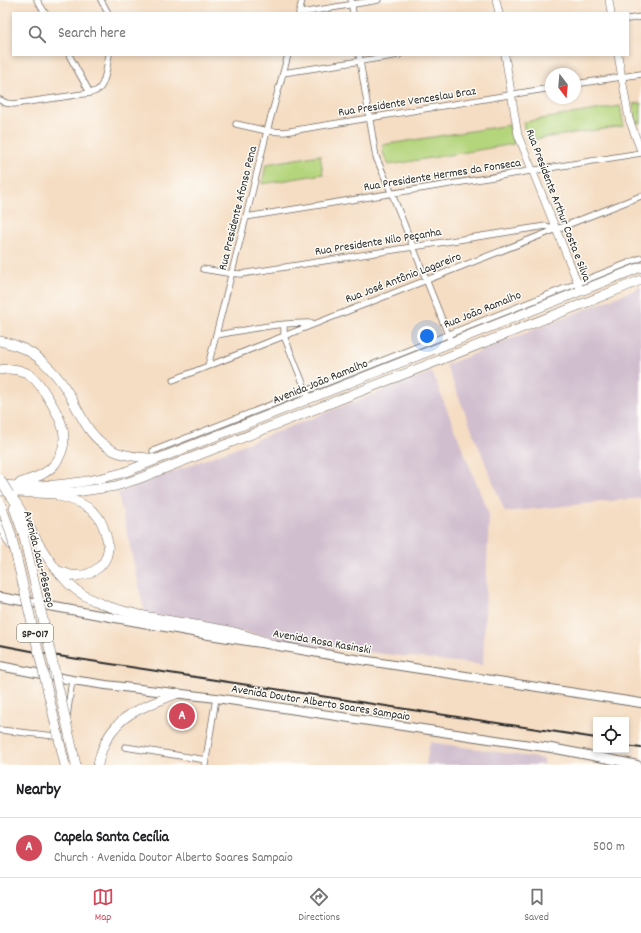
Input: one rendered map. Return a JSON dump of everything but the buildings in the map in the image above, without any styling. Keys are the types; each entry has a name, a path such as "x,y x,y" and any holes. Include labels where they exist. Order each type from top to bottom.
{"main road":[{"name":"Avenida João Ramalho","path":"7,490 89,481 126,472 155,455 308,394 579,287 641,267"},
{"path":"622,287 641,277"},
{"name":"Avenida João Ramalho","path":"0,485 7,490 54,494 105,488 138,479 641,280"},
{"path":"579,287 585,297 590,301"},
{"path":"0,341 12,344 28,351 48,367 57,376 67,391 82,420 88,428 98,439 114,451 133,456 155,455"},
{"path":"0,370 16,369 32,377 40,386 58,413 61,421 64,445 54,465 39,476 7,490 16,501 33,533 57,570 69,584 82,594 111,608 170,621 226,630 249,636 273,645"},
{"name":"Avenida Jacu-Pêssego","path":"0,479 7,490 23,533 76,765"},
{"path":"54,494 75,500 88,507 96,514 104,526 108,550 104,562 95,571 79,576 70,575 57,570"},
{"name":"Avenida Jacu-Pêssego","path":"0,502 12,534 65,765"},
{"path":"0,525 16,553"},
{"name":"Avenida Rosa Kasinski","path":"0,597 209,635 342,657 641,703"},
{"name":"Avenida Doutor Alberto Soares Sampaio","path":"0,666 106,686 216,698 551,748 620,760 637,765"},
{"path":"98,765 101,750 107,738 125,717 137,710 178,693"}],"street":[{"path":"37,0 44,12"},
{"path":"101,0 107,12"},
{"path":"300,12 302,0"},
{"path":"305,12 351,2 378,0"},
{"path":"496,0 499,12"},
{"path":"609,0 611,12"},
{"path":"351,2 353,12"},
{"path":"629,19 641,17"},
{"path":"70,56 93,92"},
{"path":"0,100 6,103 14,104 93,92 100,89 106,73 109,56"},
{"name":"Rua Presidente Afonso Pena","path":"208,366 267,131 288,56"},
{"path":"283,73 360,58 386,56"},
{"name":"Rua Presidente Arthur Costa e Silva","path":"505,56 518,135 579,287"},
{"path":"618,56 629,120 641,152"},
{"path":"360,58 376,157 449,339"},
{"path":"581,83 641,74"},
{"name":"Rua Presidente Venceslau Braz","path":"236,124 267,131 284,132 545,89"},
{"name":"Rua Presidente Hermes da Fonseca","path":"246,217 533,171 641,152"},
{"name":"Rua José Antônio Lagareiro","path":"173,380 641,196"},
{"name":"Rua Presidente Nilo Peçanha","path":"204,269 240,274 546,226 556,229"},
{"path":"527,229 529,239"},
{"path":"579,287 641,258"},
{"path":"284,324 284,336 308,394"},
{"path":"216,335 284,324 315,324"},
{"path":"61,765 72,680"},
{"path":"125,747 206,762 216,698"},
{"path":"0,730 64,737"}],"shaded area":[{"path":"641,287 641,498 505,512 446,365"},
{"path":"432,372 489,515 483,665 314,646 145,613 118,493"},
{"path":"430,742 544,759 543,765 426,765"}],"green space":[{"path":"641,103 641,123 637,123 633,104"},
{"path":"620,106 624,126 529,140 523,122"},
{"path":"509,125 514,144 389,165 384,155 382,145"},
{"path":"320,155 323,174 262,184 266,164"}],"railway":[{"path":"0,645 52,655 593,738"},
{"path":"629,746 641,748"}],"place":[{"name":"Capela Santa Cecília","path":"182,716"}]}
